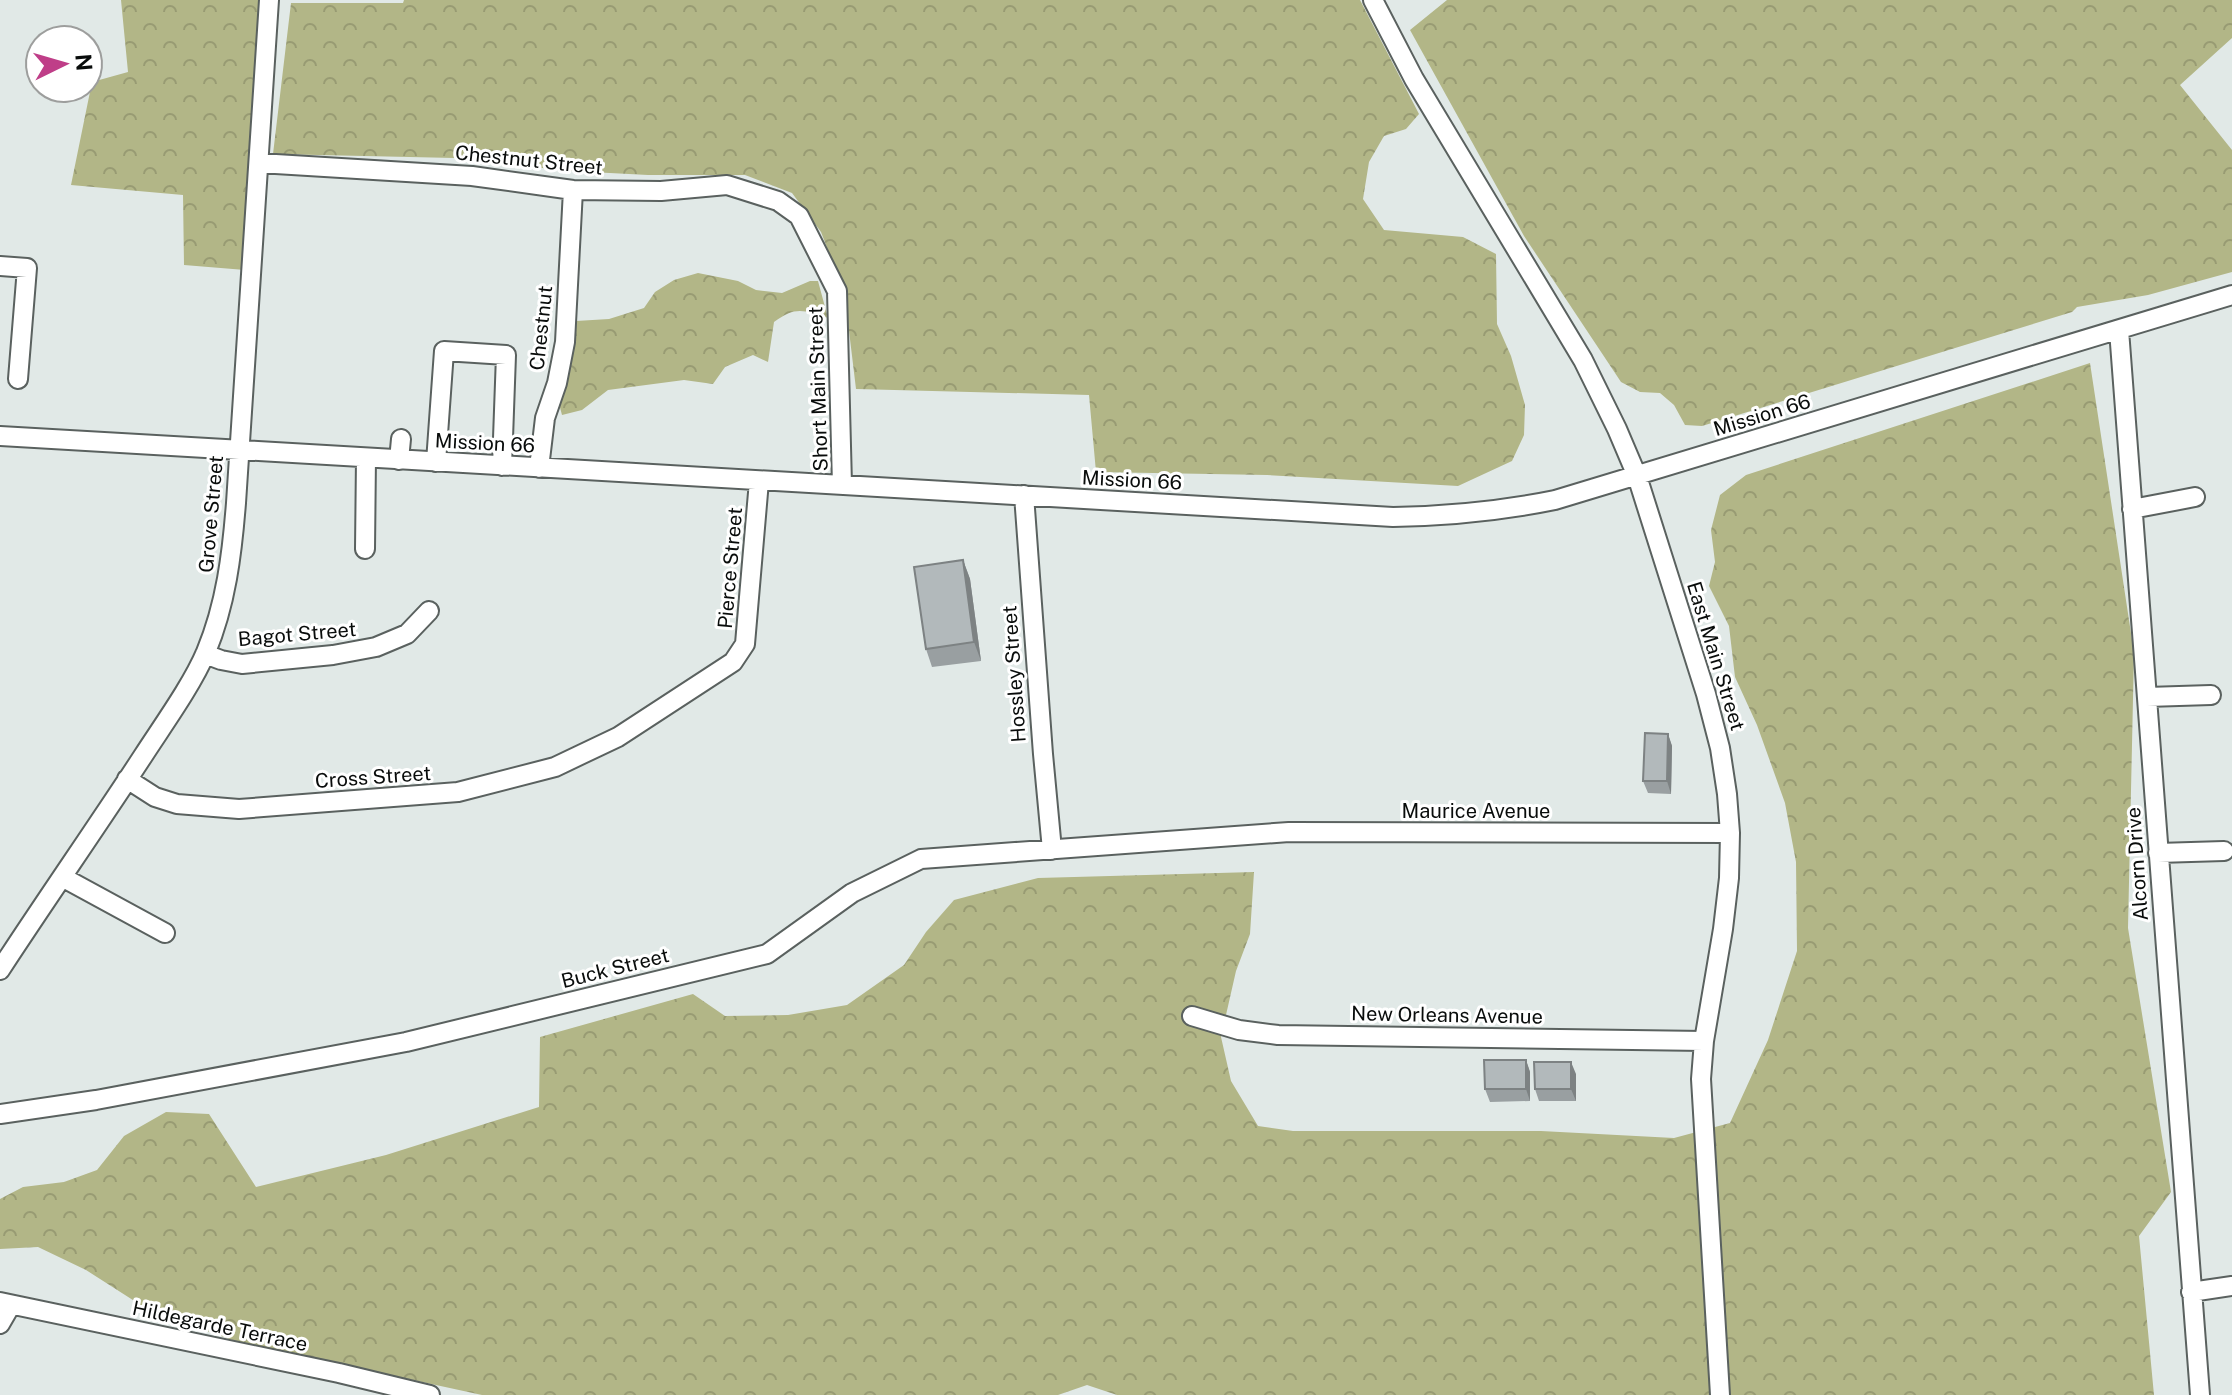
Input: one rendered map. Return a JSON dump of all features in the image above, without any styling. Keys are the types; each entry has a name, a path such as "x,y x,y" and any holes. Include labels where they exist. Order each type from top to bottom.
{"street":[{"name":"Grove Street","path":"0,970 127,779 205,654 225,591 232,551 269,0"},
{"name":"East Main Street","path":"1373,0 1414,79 1583,360 1617,429 1637,476 1720,748 1730,833 1729,878 1701,1079 1720,1395"},
{"name":"Chestnut Street","path":"259,163 472,176 573,190 661,191 727,185 778,201 799,216 837,291"},
{"name":"Chestnut","path":"539,468 545,418 557,383 565,342 573,190"},
{"path":"0,266 27,268 18,379"},
{"name":"Short Main Street","path":"837,291 842,485"},
{"name":"Mission 66","path":"0,436 1427,517 1504,510 1555,500 2232,295"},
{"name":"Alcorn Drive","path":"2119,330 2200,1395"},
{"path":"436,462 444,351 506,355 502,466"},
{"path":"305,455 306,435"},
{"path":"399,460 401,439"},
{"path":"365,549 366,458"},
{"name":"Pierce Street","path":"618,737 733,662 745,644 759,481"},
{"name":"Hossley Street","path":"1024,495 1052,850"},
{"path":"2132,509 2195,497"},
{"name":"Bagot Street","path":"205,654 242,664 362,650 407,634 429,611"},
{"path":"2147,697 2211,695"},
{"name":"Cross Street","path":"127,779 155,797 177,804 239,809 458,792 555,767 618,737"},
{"name":"Maurice Avenue","path":"1221,836 1289,832 1730,833"},
{"name":"Buck Street","path":"0,1114 96,1100 406,1042 767,954 852,893 921,859 1221,836"},
{"path":"2158,853 2224,851"},
{"path":"62,877 165,933"},
{"name":"New Orleans Avenue","path":"1192,1016 1239,1030 1278,1035 1704,1041"},
{"path":"2191,1292 2232,1286"},
{"path":"0,1324 6,1304"},
{"name":"Hildegarde Terrace","path":"6,1304 430,1395"}],"green space":[{"path":"121,0 259,0 245,270 184,265 183,195 71,185 88,104 104,104 104,79 128,72"},
{"path":"404,0 1360,0 1419,114 1406,129 1384,136 1369,162 1363,199 1384,230 1463,237 1496,254 1497,324 1511,356 1525,405 1524,435 1512,461 1458,486 1267,475 1096,472 1089,395 856,389 840,281 821,232 792,193 745,175 648,175 552,170 500,159 273,154 291,3 403,3"},
{"path":"1447,0 2232,0 2232,38 2180,85 2232,150 2232,272 2148,295 2077,307 2072,312 1702,426 1685,425 1674,405 1660,393 1640,392 1621,382 1524,236 1410,30"},
{"path":"698,273 738,281 756,290 782,293 810,281 818,281 828,318 800,311 782,317 774,322 768,362 753,355 725,367 713,384 684,380 608,390 582,410 562,415 558,400 576,321 609,319 644,308 655,292 674,280"},
{"path":"2090,363 2134,653 2128,928 2171,1192 2139,1236 2154,1395 1117,1395 1087,1385 1058,1395 482,1395 238,1342 150,1311 86,1270 38,1247 0,1249 0,1199 23,1187 64,1182 97,1170 124,1136 166,1112 209,1114 256,1187 386,1155 539,1107 540,1037 693,994 725,1016 788,1015 847,1005 904,965 926,932 954,900 1038,878 1254,872 1250,934 1236,971 1221,1037 1231,1081 1258,1126 1293,1131 1541,1131 1674,1138 1730,1123 1768,1040 1797,951 1796,862 1785,803 1757,725 1735,677 1729,626 1709,586 1715,562 1711,530 1720,495 1746,475"}],"building":[{"path":"963,560 974,642 926,649 914,567"},
{"path":"1645,733 1668,734 1667,781 1643,781"},
{"path":"1484,1060 1526,1060 1526,1089 1485,1089"},
{"path":"1534,1062 1571,1062 1571,1089 1535,1089"}]}
